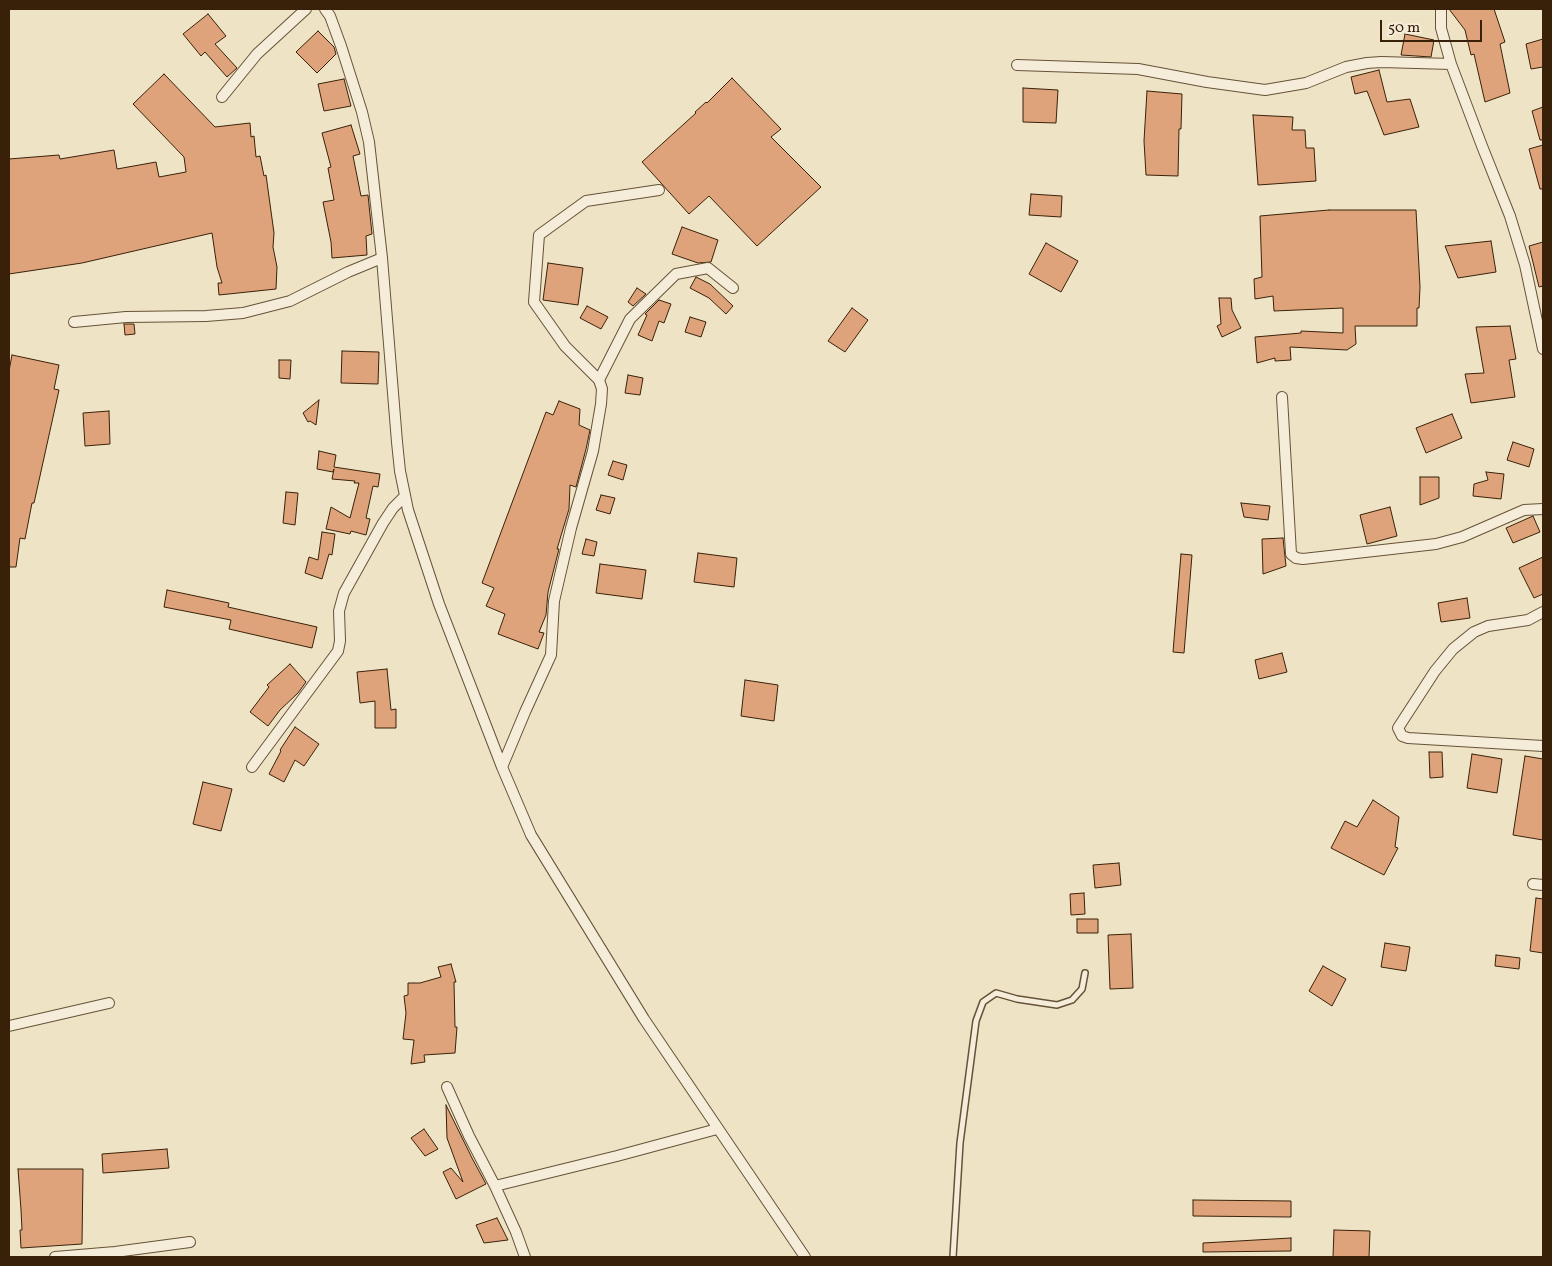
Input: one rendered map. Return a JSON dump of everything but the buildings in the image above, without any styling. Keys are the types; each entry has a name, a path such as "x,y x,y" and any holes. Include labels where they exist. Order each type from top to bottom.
{"street":[{"path":"222,97 258,54 306,9"},
{"path":"325,9 330,16 341,46 364,119 369,142 382,258 397,442 405,496 439,604 502,767 531,835 644,1019 805,1257"},
{"path":"1441,9 1441,28 1451,64 1510,216 1526,265 1543,349"},
{"path":"1017,65 1138,69 1207,82 1265,90 1306,84 1346,68 1367,63 1451,64"},
{"path":"502,767 524,712 551,655 554,601 571,528 593,451 601,404 602,389 599,380 565,346 534,302 539,235 586,201 659,190"},
{"path":"74,322 126,317 206,316 243,313 290,301 348,272 382,258"},
{"path":"599,380 630,319 676,274 708,268 733,288"},
{"path":"1282,397 1291,554 1293,556 1303,559 1436,544 1462,537 1524,510 1543,509"},
{"path":"252,767 338,651 340,641 339,611 344,593 383,523 393,508 405,496"},
{"path":"1543,612 1528,620 1488,626 1474,632 1453,649 1435,671 1398,728 1402,736 1408,738 1543,746"},
{"path":"9,1026 109,1003"},
{"path":"447,1087 469,1136 495,1186 525,1257"},
{"path":"495,1186 717,1129"},
{"path":"55,1257 115,1252 190,1242"}],"lane":[{"path":"953,1257 960,1143 976,1021 983,1002 996,993 1017,999 1058,1005 1072,1000 1082,989 1085,973"}]}
